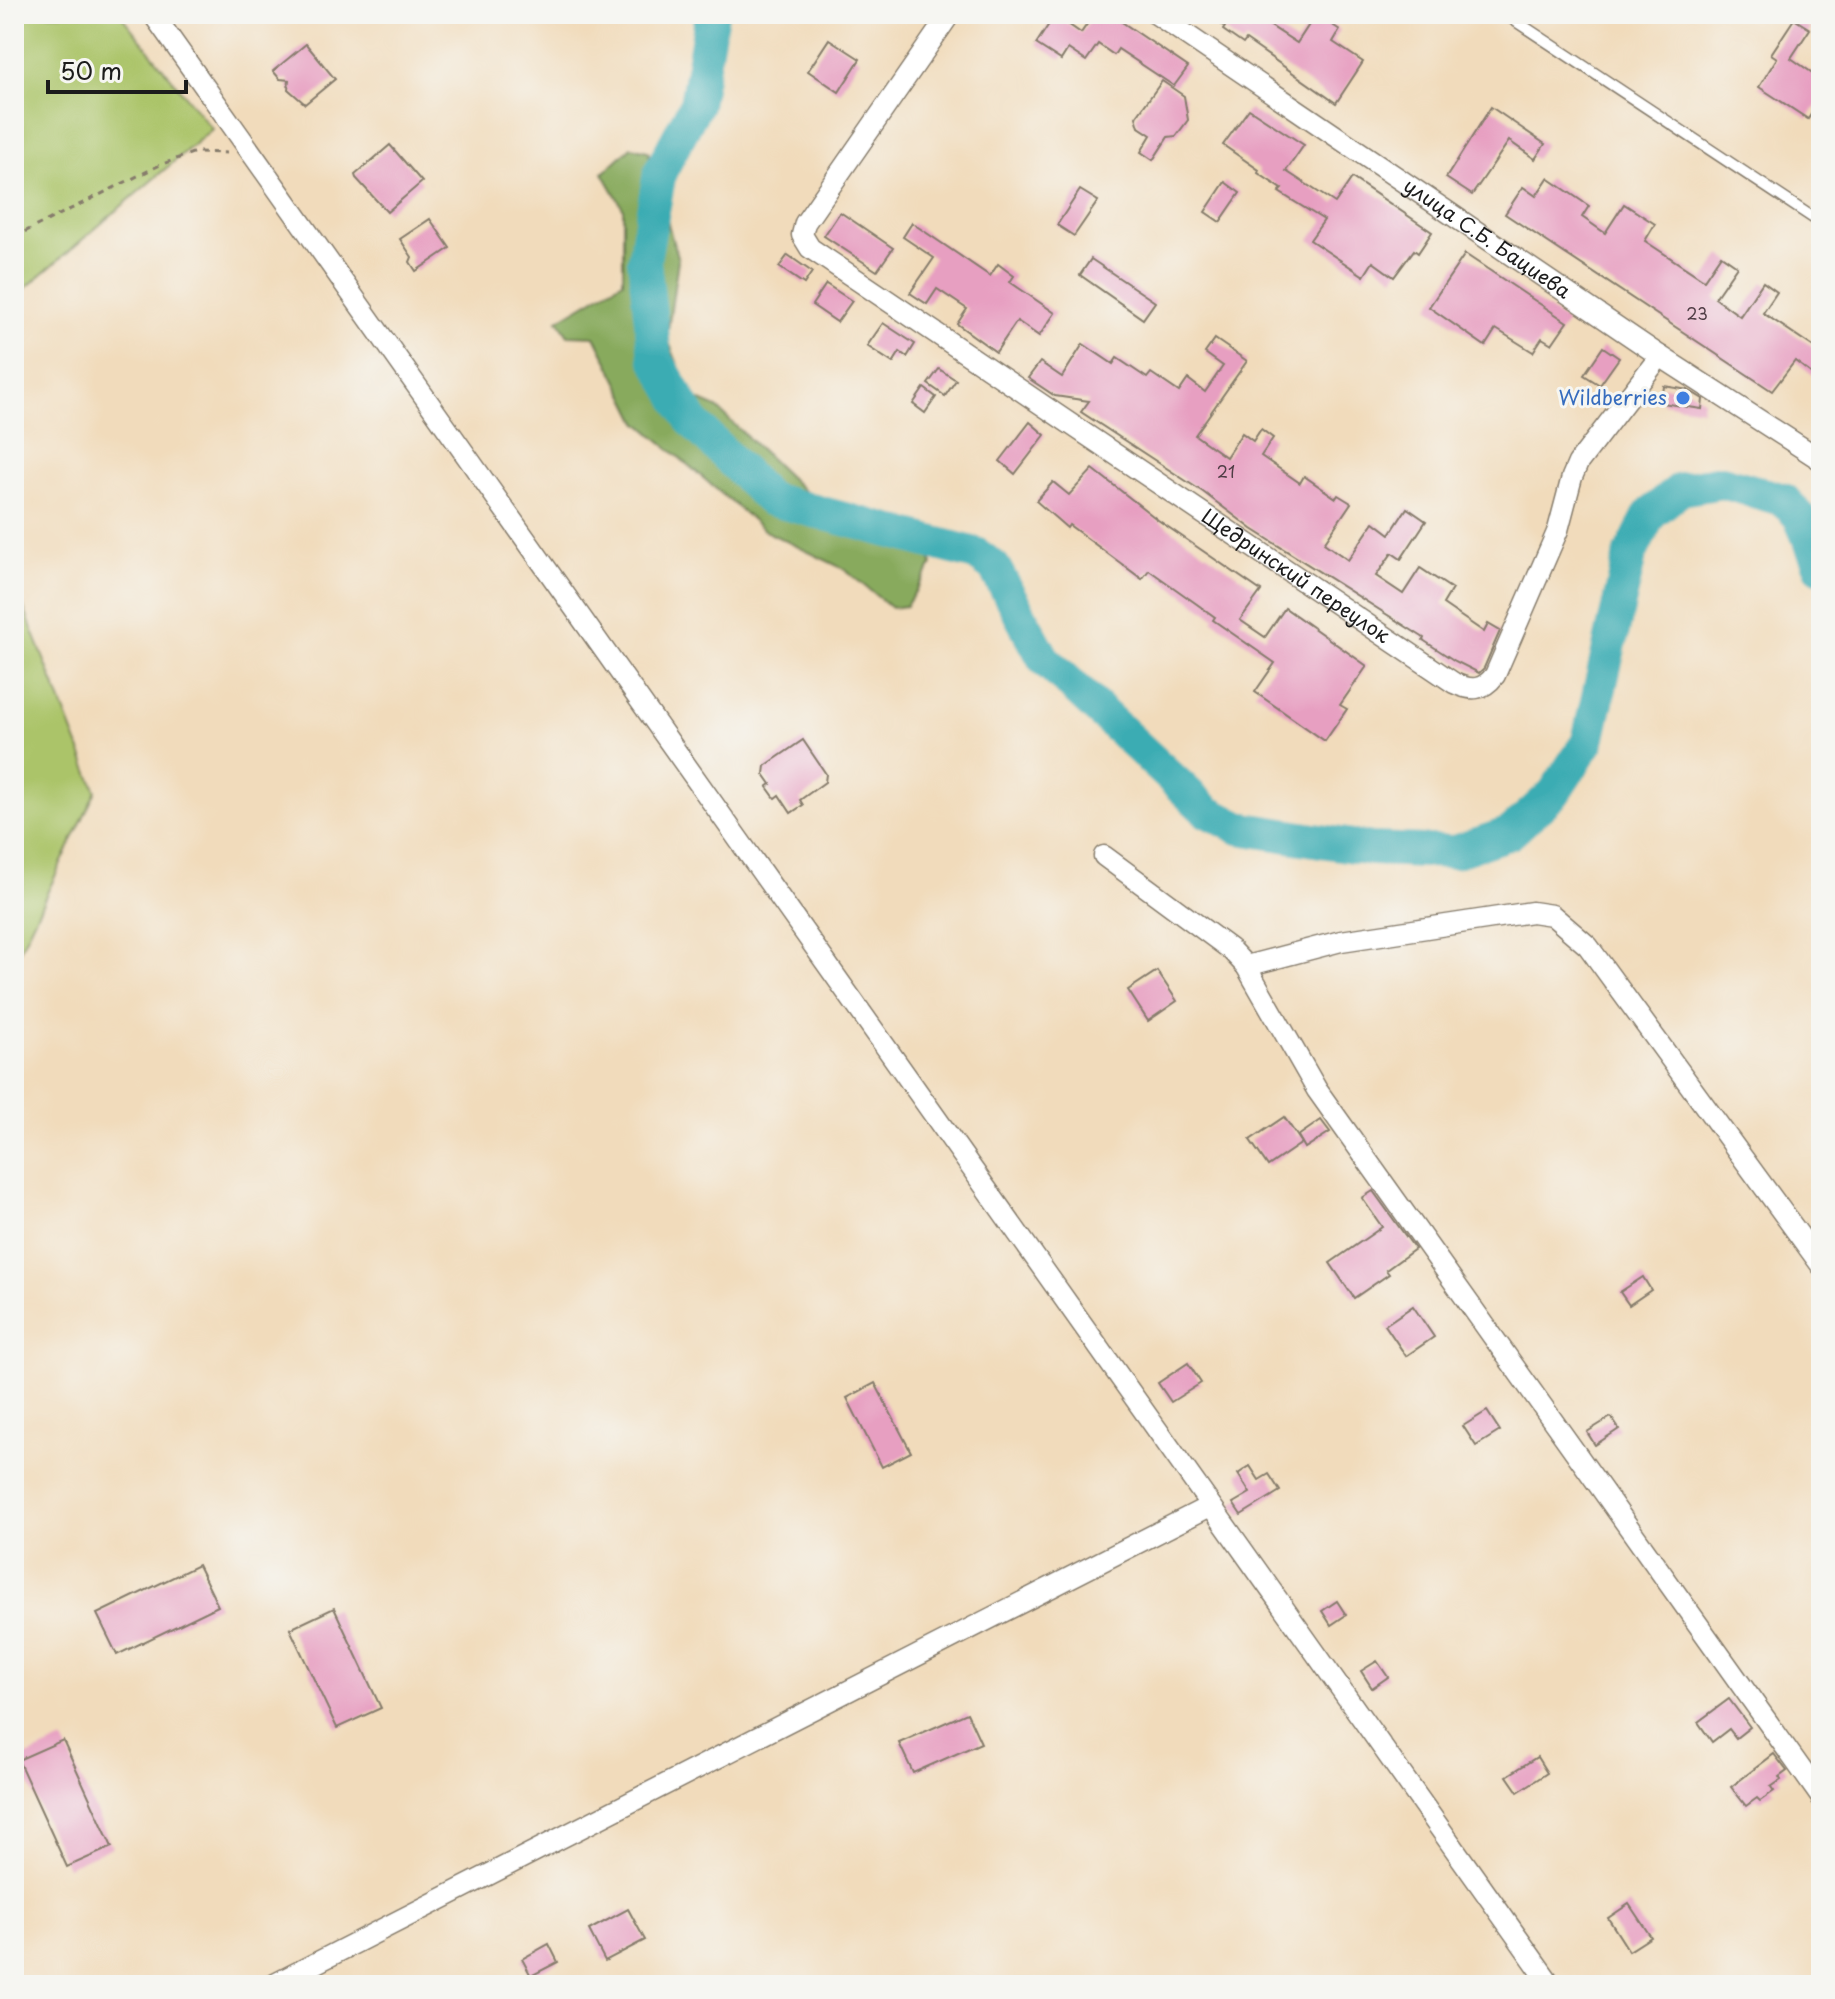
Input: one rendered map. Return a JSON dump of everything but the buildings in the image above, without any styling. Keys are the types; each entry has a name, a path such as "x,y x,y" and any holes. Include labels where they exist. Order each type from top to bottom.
{"street":[{"path":"153,14 1551,1985"},
{"name":"Щедринский переулок","path":"950,14 805,223 802,235 810,248 1440,675 1465,688 1478,689 1488,684 1495,675 1558,530 1578,463 1660,356"},
{"name":"улица С.Б. Бациева","path":"1156,14 1660,356 1821,460"},
{"path":"1104,856 1230,949 1246,966 1326,1103 1821,1797"},
{"path":"1246,966 1341,941 1532,912 1552,915 1588,946 1821,1265"},
{"path":"273,1985 1210,1506"}],"lane":[{"path":"1505,14 1821,223"}],"path":[{"path":"14,237 160,165 195,152 225,153 258,163"}],"green space":[{"path":"14,14 120,14 212,129 14,298"},
{"path":"631,147 648,151 678,260 667,337 691,397 717,408 806,493 925,527 932,565 906,606 891,608 844,569 765,531 638,422 595,336 568,335 558,320 623,281 623,208 603,173"},
{"path":"14,583 96,791 14,962"}],"waterway":[{"path":"712,14 696,104 660,172 644,260 655,357 691,420 769,499 976,554 994,567 1044,659 1208,812 1239,828 1372,849 1454,852 1510,833 1554,793 1588,741 1630,555 1650,514 1681,489 1722,482 1784,500 1799,516 1821,567"}],"place":[{"name":"Wildberries","path":"1683,398"}]}
